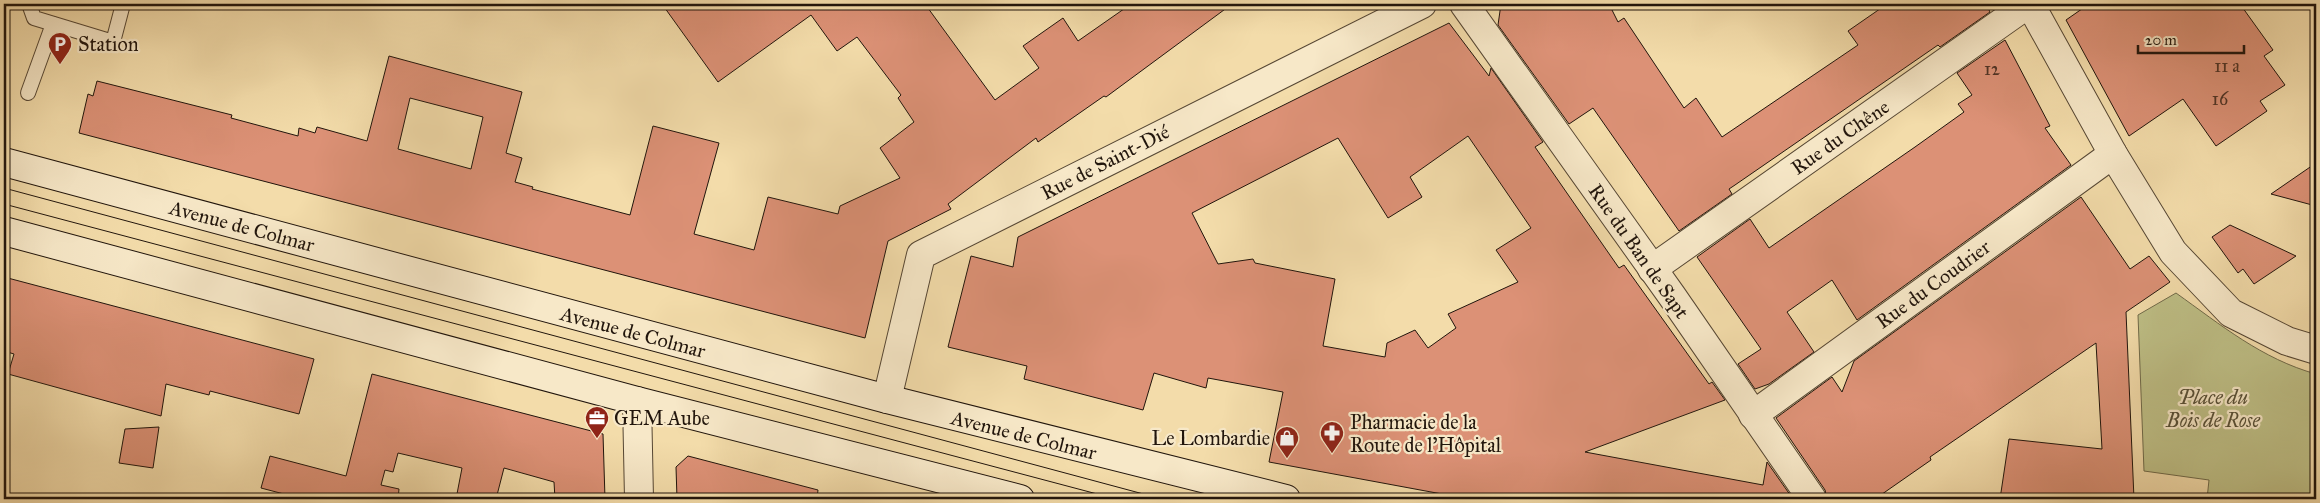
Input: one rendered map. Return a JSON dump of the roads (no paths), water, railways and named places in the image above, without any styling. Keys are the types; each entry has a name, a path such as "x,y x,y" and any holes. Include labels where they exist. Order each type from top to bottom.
{"street":[{"name":"Rue de Saint-Dié","path":"887,399 921,255 1422,4"},
{"name":"Rue du Ban de Sapt","path":"1464,4 1812,499"},
{"name":"Rue du Chêne","path":"1652,269 2029,4"},
{"path":"2029,4 2166,242 2191,272 2232,313 2287,341 2316,350"},
{"name":"Rue du Coudrier","path":"1753,415 2114,154"},
{"name":"Avenue de Colmar","path":"4,162 887,399 1275,497"},
{"path":"4,231 637,400 1020,499"},
{"path":"637,400 639,499"}],"lane":[{"path":"29,4 34,18 113,42 123,4"},
{"path":"28,93 53,24"}],"tram line":[{"path":"4,188 1162,499"},
{"path":"4,204 1116,499"}],"place":[{"name":"Station","path":"60,65"},
{"name":"GEM Aube","path":"597,439"},
{"name":"Pharmacie de la Route de l’Hôpital","path":"1332,454"},
{"name":"Le Lombardie","path":"1287,459"}],"park label":[{"name":"Place du Bois de Rose","path":"2213,408"}]}
